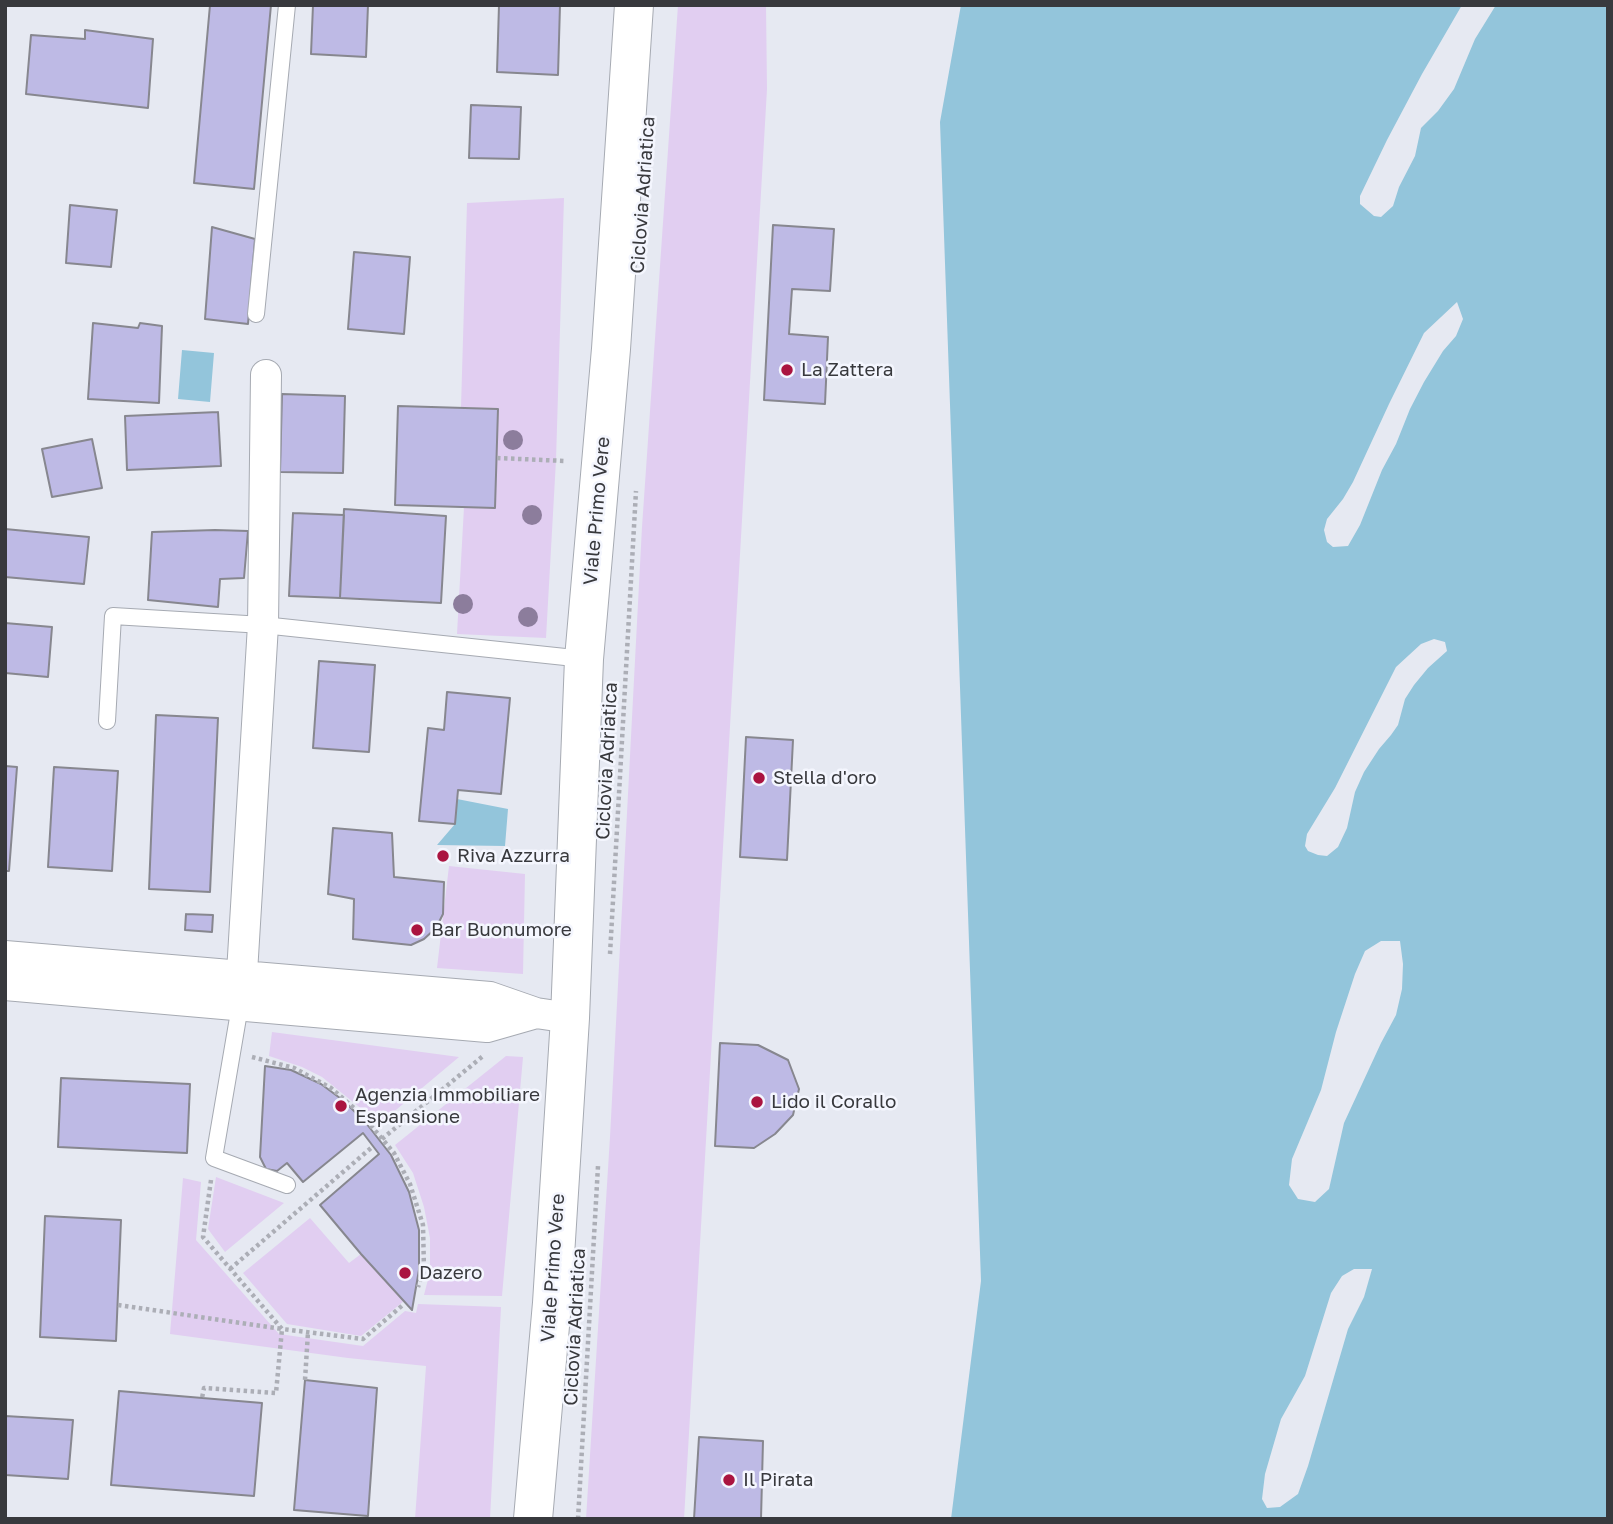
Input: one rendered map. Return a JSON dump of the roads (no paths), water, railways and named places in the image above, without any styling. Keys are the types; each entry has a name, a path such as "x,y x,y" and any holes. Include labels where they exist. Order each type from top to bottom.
{"street":[{"name":"Viale Primo Vere","path":"533,1519 552,1303 553,1016 611,349 634,5"},
{"path":"240,1006 263,625 266,375"},
{"path":"5,956 490,998 553,1016"},
{"path":"5,985 487,1027 553,1016"}],"lane":[{"path":"257,314 287,5"},
{"path":"107,722 113,615 263,625 584,659"},
{"path":"240,1006 214,1158 287,1185"}],"water":[{"path":"961,5 1608,5 1608,1519 951,1519 981,1281 940,122"},
{"path":"182,350 214,353 210,402 178,399"},
{"path":"457,799 508,809 505,846 437,845 455,824"}],"place":[{"name":"La Zattera","path":"787,370"},
{"name":"Stella d'oro","path":"759,778"},
{"name":"Riva Azzurra","path":"443,856"},
{"name":"Bar Buonumore","path":"417,930"},
{"name":"Lido il Corallo","path":"757,1102"},
{"name":"Agenzia Immobiliare Espansione","path":"341,1106"},
{"name":"Dazero","path":"405,1273"},
{"name":"Il Pirata","path":"729,1480"}]}
